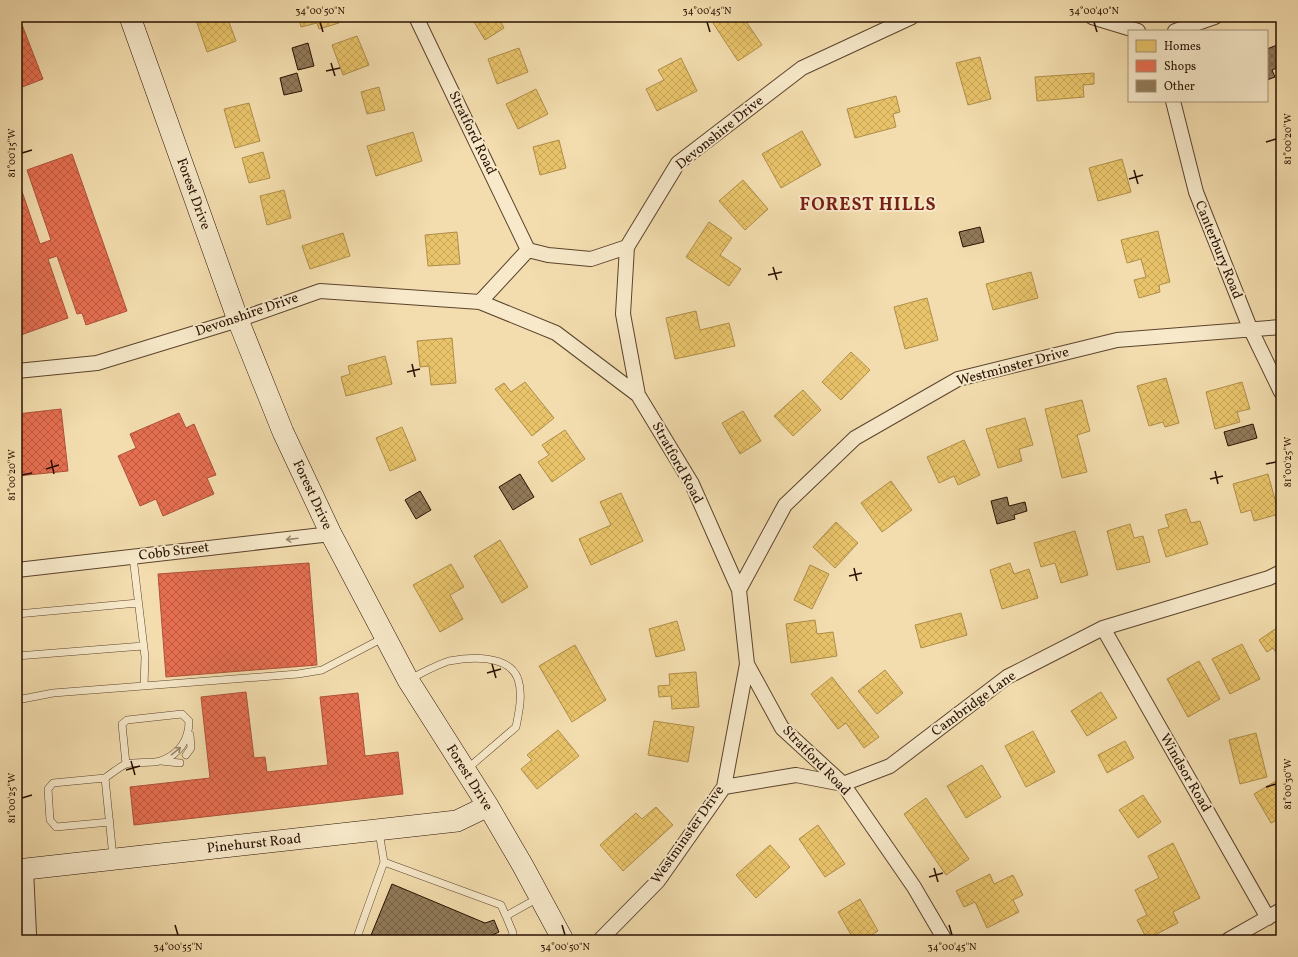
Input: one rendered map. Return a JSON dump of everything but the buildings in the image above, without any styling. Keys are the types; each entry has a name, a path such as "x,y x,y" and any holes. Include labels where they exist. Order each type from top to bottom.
{"main road":[{"name":"Forest Drive","path":"130,17 238,320 282,432 331,534 408,680 488,806 563,940"},
{"name":"Pinehurst Road","path":"22,870 457,821 488,806"}],"street":[{"name":"Stratford Road","path":"416,17 528,250"},
{"name":"Devonshire Drive","path":"627,247 678,163 802,68 912,17"},
{"path":"1092,17 1135,30"},
{"path":"1178,30 1215,17"},
{"name":"Canterbury Road","path":"1173,102 1196,192 1250,328 1281,392"},
{"path":"480,302 528,250 548,255 591,259 627,247 623,314 638,395"},
{"name":"Devonshire Drive","path":"17,371 97,363 238,320 320,290 480,302 556,333 638,395"},
{"name":"Westminster Drive","path":"738,590 785,505 855,438 958,380 1117,340 1250,328 1281,327"},
{"name":"Stratford Road","path":"638,395 692,484 738,590 747,664 782,728 843,784 914,887 945,940"},
{"name":"Cobb Street","path":"17,570 331,534"},
{"name":"Cambridge Lane","path":"843,784 890,766 1007,677 1102,628 1277,577"},
{"name":"Windsor Road","path":"1102,628 1268,918"},
{"name":"Westminster Drive","path":"600,940 658,881 724,787 747,664"},
{"path":"724,787 796,775 843,784"},
{"path":"22,870 29,934 25,940"},
{"path":"1228,940 1281,910"}],"lane":[{"path":"133,557 143,646 144,686"},
{"path":"17,614 138,603"},
{"path":"17,700 53,693 298,674 322,670 385,637"},
{"path":"17,656 143,646"},
{"path":"408,680 449,662 484,658 505,663 518,678 521,701 516,727 465,771"},
{"path":"126,764 122,724 127,720 182,714 189,721 191,748 186,755"},
{"path":"160,761 176,752 186,742 189,730"},
{"path":"110,822 56,827 50,820 48,789 53,783 105,778 126,764 160,761 180,763"},
{"path":"105,778 113,859"},
{"path":"356,940 384,862 379,830"},
{"path":"384,862 501,905 513,933 511,940"},
{"path":"506,916 539,896"}],"district":[{"name":"FOREST HILLS","path":"868,205"}]}
